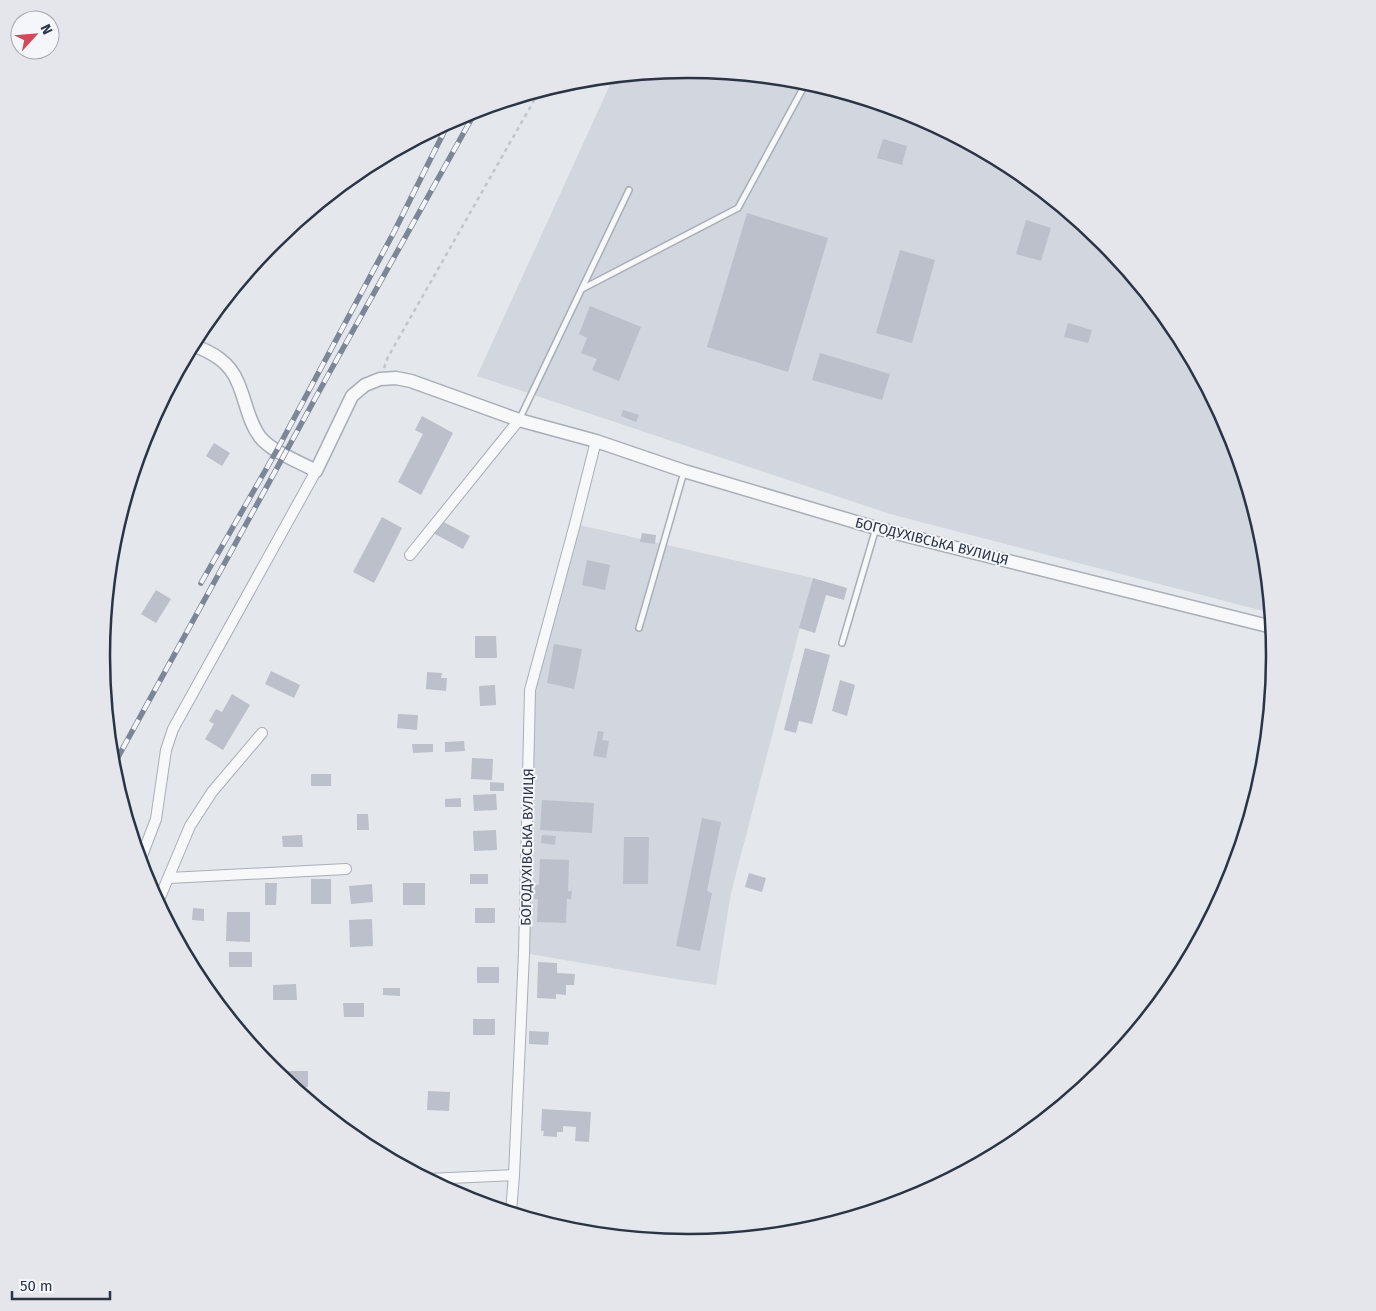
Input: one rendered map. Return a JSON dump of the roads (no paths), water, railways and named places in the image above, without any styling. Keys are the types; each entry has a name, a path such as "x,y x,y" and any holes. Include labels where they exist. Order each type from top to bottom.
{"street":[{"path":"144,850 156,819 166,750 173,729 316,471 276,450 261,438 252,424 238,381 228,366 213,353 199,348"},
{"name":"БОГОДУХІВСЬКА ВУЛИЦЯ","path":"316,471 352,396 365,385 380,379 396,378 411,381 519,420 596,441 684,471 876,528 1265,625"},
{"path":"410,555 519,420"},
{"name":"БОГОДУХІВСЬКА ВУЛИЦЯ","path":"511,1206 524,953 530,690 576,524 596,441"},
{"path":"162,894 190,826 212,792 262,733"},
{"path":"169,878 346,869"},
{"path":"441,1178 514,1174"}],"lane":[{"path":"582,289 738,208 802,89"},
{"path":"519,420 629,190"},
{"path":"639,628 684,471"},
{"path":"842,643 876,528"}],"railway":[{"path":"119,755 471,119"},
{"path":"201,583 277,450 394,232 444,131"}]}
